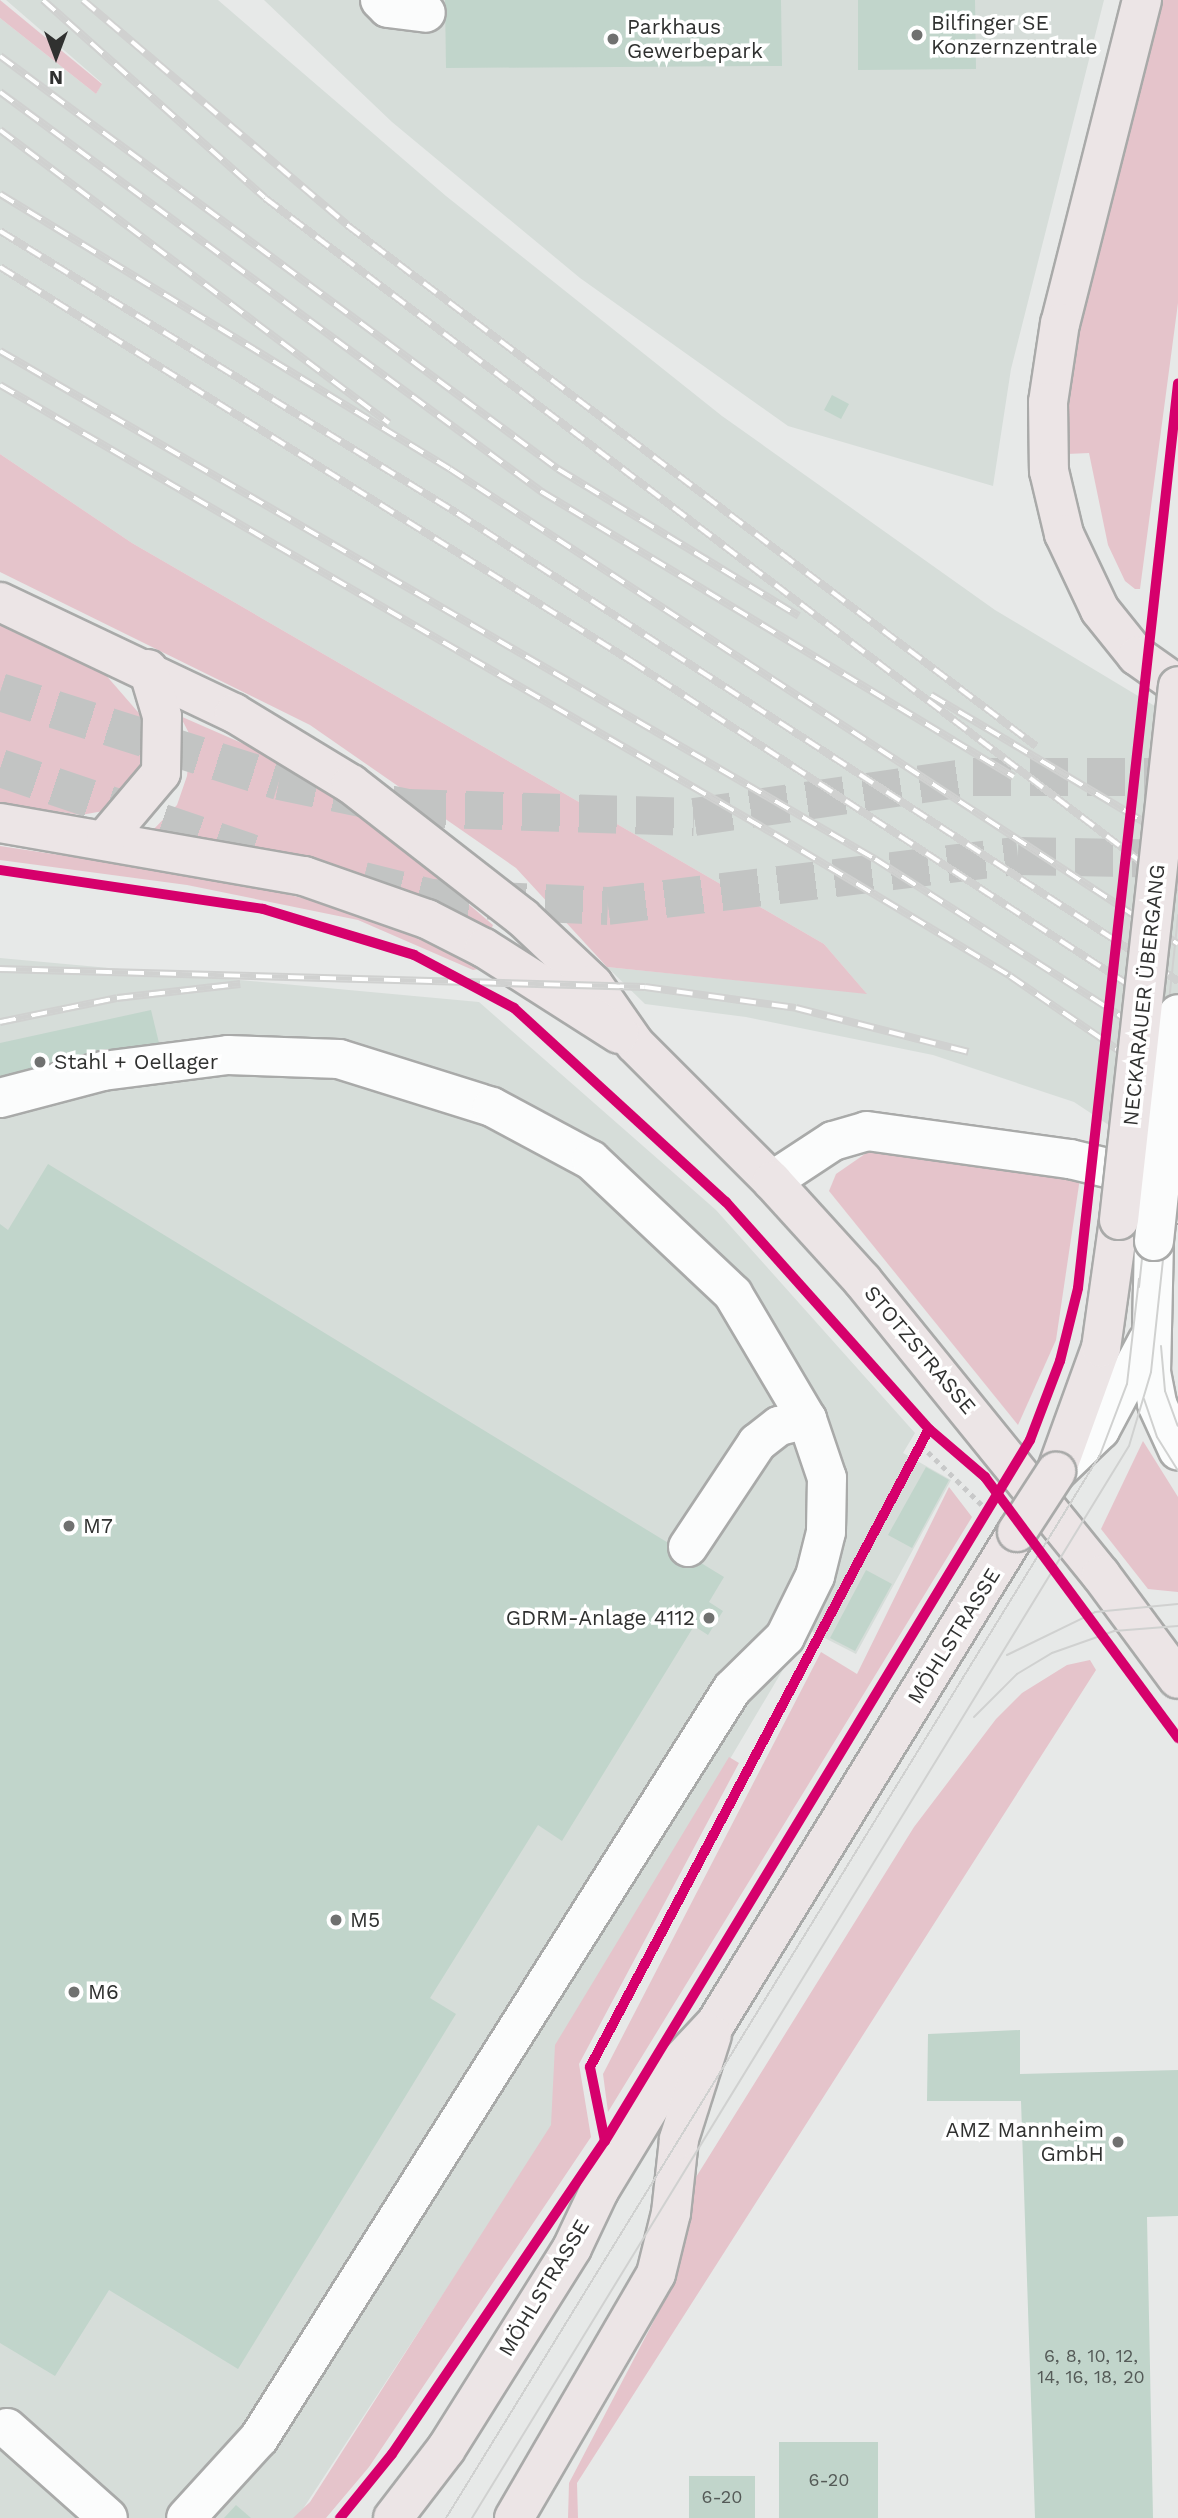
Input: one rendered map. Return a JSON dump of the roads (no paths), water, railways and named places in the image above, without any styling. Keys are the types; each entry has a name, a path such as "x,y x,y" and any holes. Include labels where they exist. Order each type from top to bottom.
{"main road":[{"path":"1142,0 1060,323 1048,401 1049,471 1064,534 1100,610 1137,656 1178,686"},
{"path":"0,602 148,669 234,713 351,784 532,927 593,985 635,1044"},
{"path":"106,838 162,773 162,716 148,669"},
{"name":"NECKARAUER ÜBERGANG","path":"1119,1220 1178,686"},
{"path":"0,823 106,838 304,876 427,919 484,948 635,1044"},
{"name":"STOTZSTRASSE","path":"635,1044 772,1181 936,1368 1178,1679"},
{"name":"MÖHLSTRASSE","path":"393,2518 446,2448 565,2259 673,2069 716,2023 1056,1472 1101,1348 1119,1220"},
{"name":"MÖHLSTRASSE","path":"514,2518 656,2274 671,2213 681,2129 716,2023"}],"lane":[{"path":"380,0 388,8 428,8"},
{"path":"1178,1014 1154,1241 1147,1342 1157,1404 1178,1450"},
{"path":"0,1098 103,1071 228,1055 339,1059 492,1107 591,1160 733,1293 807,1419 827,1478 826,1532 815,1576 785,1637 732,1689 259,2438 186,2518"},
{"path":"772,1181 833,1141 867,1131 1070,1159 1136,1175 1178,1203"},
{"path":"1056,1472 1100,1430 1147,1342"},
{"path":"688,1547 757,1443 779,1426 807,1419"},
{"path":"7,2428 108,2518"}],"tunnel":[{"path":"0,692 279,781 408,808 694,817 973,777 1178,777"},
{"path":"0,768 263,857"},
{"path":"363,881 431,898 608,906 1018,856 1178,859"}],"tram line":[{"path":"1139,1287 1178,915"},
{"path":"472,2518 1129,1446 1151,1372 1178,1119"},
{"path":"446,2518 1100,1455 1127,1384 1139,1279"},
{"path":"1161,1346 1165,1391 1178,1426"},
{"path":"1144,1399 1157,1437 1178,1471"},
{"path":"1007,1655 1095,1612 1178,1604"},
{"path":"974,1717 1017,1674 1052,1653 1114,1631 1178,1626"}],"railway":[{"path":"43,0 265,198 1178,890"},
{"path":"83,0 347,225 1036,746"},
{"path":"0,56 558,469 799,616"},
{"path":"0,92 542,492 1014,777"},
{"path":"0,130 389,423"},
{"path":"0,194 450,469 1178,944"},
{"path":"0,231 457,513 1178,981"},
{"path":"0,267 631,661 1178,1017"},
{"path":"0,351 875,859 1178,1053"},
{"path":"0,385 774,834 1010,976 1178,1091"},
{"path":"931,695 1178,842"},
{"path":"1143,853 1178,875"},
{"path":"0,969 645,987 796,1008 968,1052"},
{"path":"0,1022 117,998 240,984"}],"place":[{"name":"Bilfinger SE Konzernzentrale","path":"917,35"},
{"name":"Parkhaus Gewerbepark","path":"613,39"},
{"name":"Stahl + Oellager","path":"40,1062"},
{"name":"M7","path":"69,1526"},
{"name":"GDRM-Anlage 4112","path":"709,1618"},
{"name":"M5","path":"336,1920"},
{"name":"M6","path":"74,1992"},
{"name":"AMZ Mannheim GmbH","path":"1118,2142"}]}
